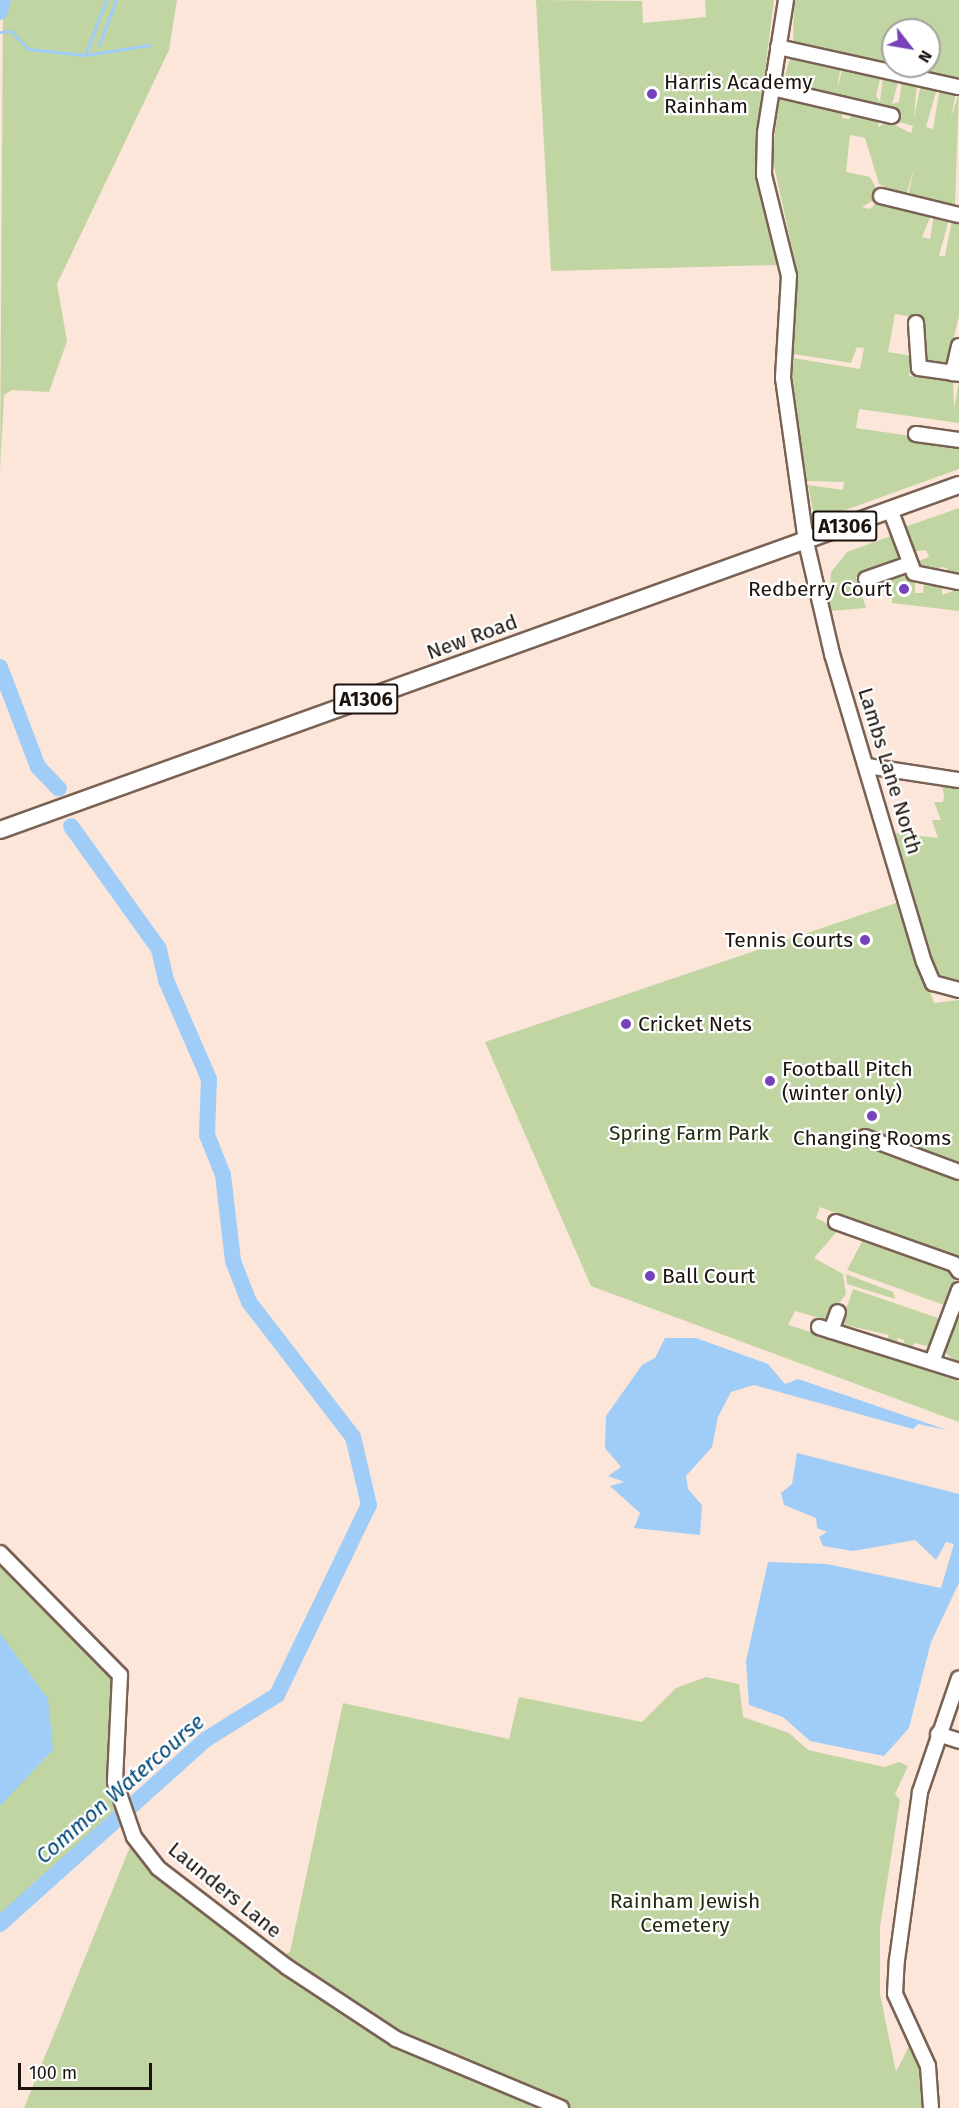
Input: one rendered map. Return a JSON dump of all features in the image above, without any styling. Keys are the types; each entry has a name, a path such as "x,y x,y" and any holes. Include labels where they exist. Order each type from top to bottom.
{"main road":[{"name":"New Road","path":"0,830 806,542 959,485"}],"street":[{"name":"Lambs Lane North","path":"786,0 772,88 764,175 789,276 783,378 806,542 867,766 930,978 938,987 959,990"},
{"path":"778,46 959,87"},
{"path":"772,88 892,116"},
{"path":"880,196 959,215"},
{"path":"916,323 917,357 922,371 956,374 959,346"},
{"path":"916,434 959,440"},
{"path":"890,509 909,564 918,576 959,582"},
{"path":"866,579 909,564"},
{"path":"867,766 959,780"},
{"path":"865,1137 959,1172"},
{"path":"836,1222 954,1264 959,1271"},
{"path":"932,1362 959,1290"},
{"path":"838,1312 825,1329 959,1371"},
{"name":"Launders Lane","path":"0,1553 120,1676 114,1758 120,1802 128,1815 134,1838 158,1868 310,1983 396,2039 561,2108"},
{"path":"931,2108 928,2066 895,1994 911,1838 938,1734 959,1677"},
{"path":"938,1734 959,1741"}],"green space":[{"path":"3,0 177,0 169,50 57,284 67,341 49,392 12,390 4,395 0,471"},
{"name":"Harris Academy Rainham","path":"536,0 642,1 643,23 706,17 705,0 774,0 756,141 757,186 774,230 777,265 551,271"},
{"path":"794,0 959,0 959,81 941,77 941,18 881,18 881,62 793,44"},
{"path":"791,55 841,66 837,89 843,67 881,75 876,96 880,102 883,78 899,79 892,104 899,102 902,80 917,83 914,118 921,84 937,88 926,127 933,129 940,88 956,92 951,118 959,92 955,206 908,197 914,168 906,196 879,184 865,138 850,135 846,172 870,177 875,186 874,200 862,207 870,209 877,202 931,215 922,237 930,239 934,215 949,219 939,256 945,256 952,220 959,221 959,315 947,367 926,365 927,341 921,339 925,319 895,314 888,352 912,356 909,376 953,380 954,409 959,380 959,423 859,409 856,428 959,443 959,469 815,521 808,485 843,490 844,482 807,481 792,388 793,358 860,369 864,348 857,347 851,363 793,354 798,275 772,157 780,93 843,109 842,118 849,119 855,111 880,116 878,127 888,122 911,133 913,126 899,122 900,115 781,89"},
{"path":"959,508 959,577 947,576 947,568 940,567 939,575 921,573 914,563 929,557 926,550 911,552 902,528"},
{"path":"891,536 901,560 856,577 866,608 829,611 831,572 847,552"},
{"path":"905,576 915,583 915,593 923,593 924,585 942,587 942,595 959,589 959,611 892,603 892,578"},
{"path":"928,779 959,784 959,981 937,975 895,833 938,838 932,820 941,820 934,802 943,802 944,795 942,786"},
{"name":"Spring Farm Park","path":"899,902 934,1003 959,1000 959,1165 870,1130 860,1145 959,1178 959,1259 820,1207 816,1218 839,1229 814,1258 843,1274 846,1294 826,1320 795,1311 788,1325 959,1378 959,1422 591,1286 485,1042"},
{"path":"864,1238 950,1270 955,1282 947,1306 847,1270"},
{"path":"846,1274 893,1292 895,1299 847,1284"},
{"path":"853,1289 938,1318 931,1347 914,1343 912,1349 903,1346 904,1340 898,1338 896,1343 887,1340 889,1335 841,1324"},
{"path":"959,1310 959,1364 944,1352"},
{"path":"0,1553 120,1675 118,1807 0,1920"},
{"name":"Rainham Jewish Cemetery","path":"706,1677 739,1684 743,1717 789,1733 808,1750 884,1767 899,1762 908,1766 895,1794 900,1800 880,1927 880,1994 896,2072 909,2046 920,2071 923,2108 24,2108 134,1837 158,1868 277,1959 290,1952 343,1703 509,1739 519,1697 642,1722 676,1688"}],"water":[{"path":"665,1338 696,1338 768,1364 785,1384 798,1379 947,1430 918,1424 913,1429 754,1385 731,1392 718,1417 712,1447 686,1476 688,1489 702,1505 700,1535 634,1528 640,1513 610,1486 624,1482 608,1476 621,1467 605,1448 606,1416 642,1365 655,1358"},
{"path":"797,1453 959,1494 959,1583 931,1642 909,1728 884,1756 810,1741 783,1717 749,1705 746,1661 768,1562 827,1564 941,1588 954,1544 946,1542 936,1560 915,1540 853,1551 823,1546 819,1537 827,1532 817,1528 816,1518 784,1505 781,1493 792,1484"},
{"path":"0,1633 48,1699 53,1750 0,1806"}],"waterway":[{"name":"Common Watercourse","path":"0,12 3,0"},
{"path":"85,55 106,0"},
{"path":"99,45 116,0"},
{"path":"0,32 11,31 28,49 85,55 149,45"},
{"name":"Common Watercourse","path":"0,667 38,767 59,789"},
{"name":"Common Watercourse","path":"0,1924 205,1740 277,1695 369,1505 353,1437 249,1302 233,1261 223,1175 207,1135 209,1079 166,980 159,949 71,826"}],"place":[{"name":"Harris Academy Rainham","path":"652,94"},
{"name":"Redberry Court","path":"904,589"},
{"name":"Tennis Courts","path":"865,940"},
{"name":"Cricket Nets","path":"626,1024"},
{"name":"Football Pitch (winter only)","path":"770,1081"},
{"name":"Changing Rooms","path":"872,1116"},
{"name":"Ball Court","path":"650,1276"}]}
